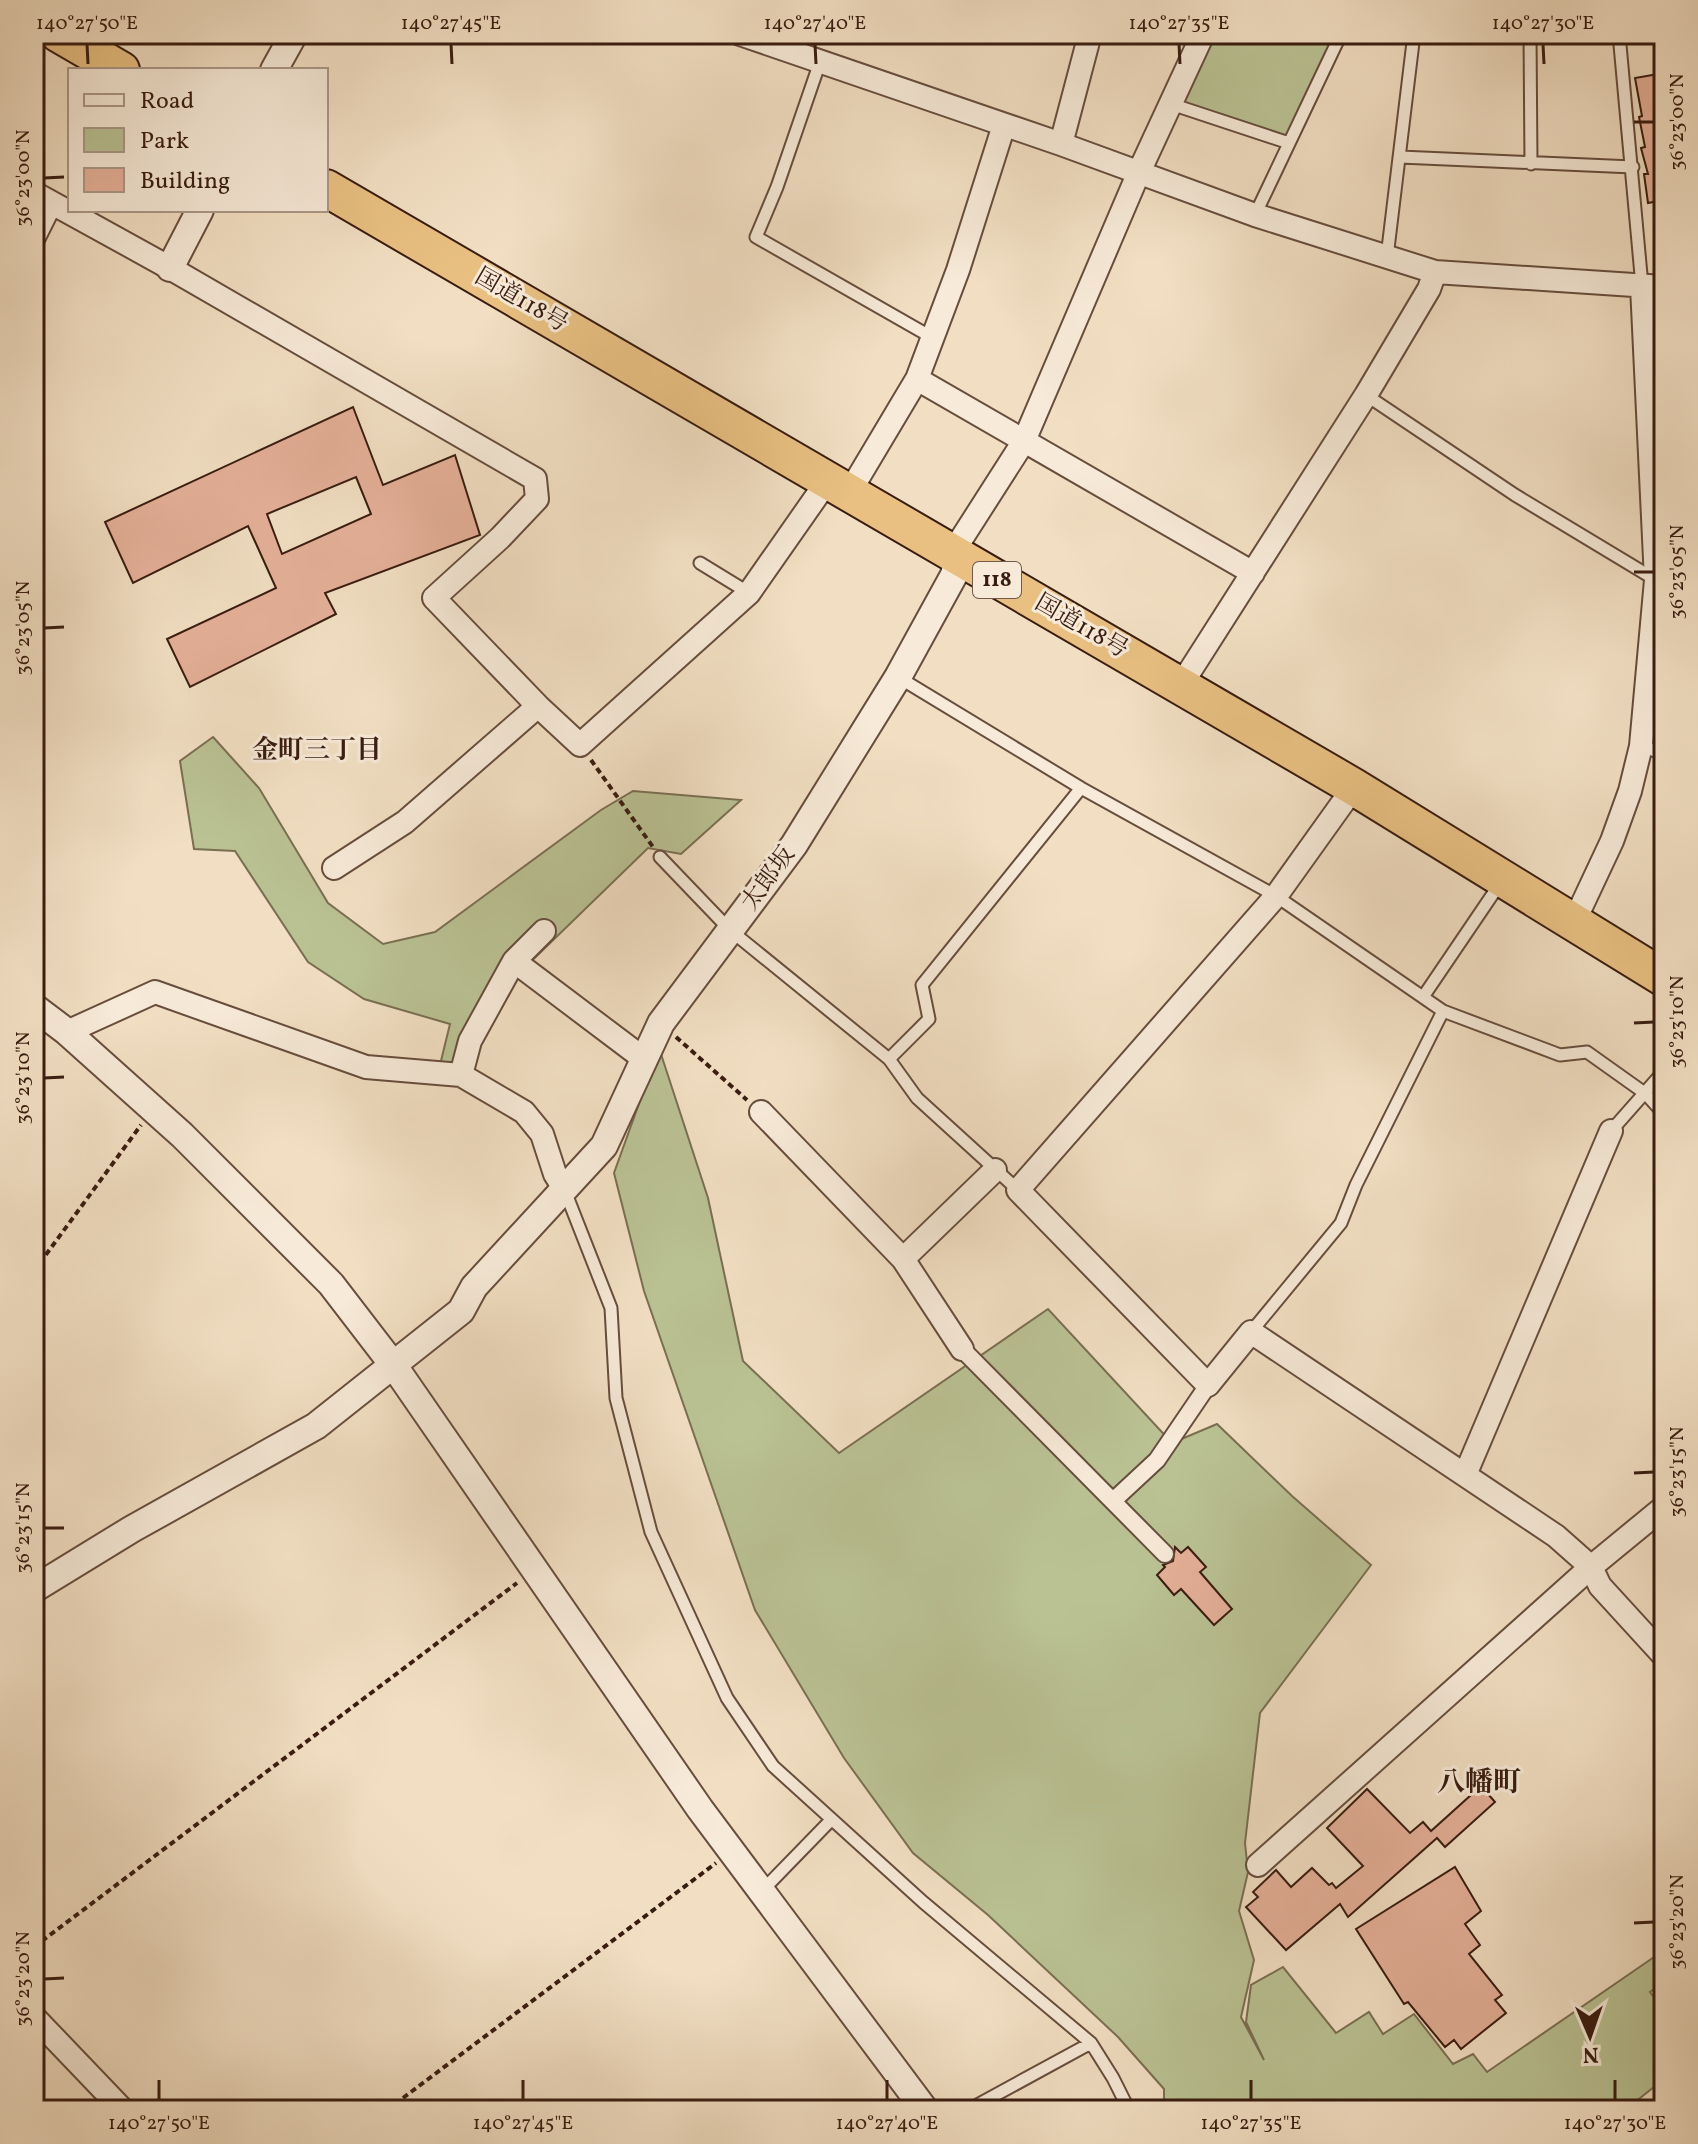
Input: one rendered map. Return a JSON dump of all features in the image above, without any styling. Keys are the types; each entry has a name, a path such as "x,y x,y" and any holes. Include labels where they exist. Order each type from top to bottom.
{"highway":[{"path":"59,34 118,68"},
{"name":"国道118号","path":"328,189 1354,787 1664,978"}],"street":[{"path":"275,68 294,34"},
{"path":"740,34 1061,144 1255,215 1435,272 1653,286 1660,580 1641,746 1630,791 1612,841 1574,922"},
{"path":"1061,144 1090,34"},
{"path":"958,557 960,541 1024,441 1139,172 1203,34"},
{"path":"34,237 42,198 170,268 535,479 537,499 500,538 434,598 580,745 749,593 838,486 917,379 958,270 1004,125"},
{"path":"170,268 199,212"},
{"path":"1181,685 1366,395 1429,289 1435,272"},
{"path":"917,379 1253,573"},
{"name":"太郎坂","path":"34,1589 132,1529 316,1426 461,1311 474,1287 604,1146 661,1023 794,845 898,677 954,575 958,557"},
{"path":"334,868 405,822 538,706"},
{"path":"1208,1385 1018,1190 1276,896 1354,787"},
{"path":"461,1075 470,1041 514,961 544,931"},
{"path":"514,961 644,1059"},
{"path":"67,1032 155,992 366,1067 461,1075 524,1112 542,1134 555,1174 565,1190"},
{"path":"34,1007 67,1032 182,1135 331,1284 394,1366 731,1852 925,2110"},
{"path":"761,1112 903,1259 962,1349 1165,1554"},
{"path":"1465,1475 1611,1131"},
{"path":"903,1259 995,1170"},
{"path":"1114,1500 1157,1460 1208,1385 1251,1332 1556,1536 1591,1567 1600,1586 1664,1656"},
{"path":"1258,1865 1591,1567 1664,1507"},
{"path":"34,2017 123,2110"}],"lane":[{"path":"1255,215 1341,34"},
{"path":"1387,257 1414,34"},
{"path":"1530,34 1531,164"},
{"path":"1619,34 1633,167 1653,286"},
{"path":"820,62 777,187 756,237 933,338"},
{"path":"1171,104 1289,143"},
{"path":"1400,157 1633,167"},
{"path":"1366,395 1515,495 1660,580"},
{"path":"700,563 749,593"},
{"path":"898,677 1081,788 1276,896 1443,1011 1560,1055 1587,1052 1646,1094 1664,1114"},
{"path":"1641,746 1664,754"},
{"path":"889,1059 929,1019 922,985 1081,788"},
{"path":"660,857 730,930 889,1059 917,1098 1018,1190"},
{"path":"1423,997 1503,878"},
{"path":"1251,1332 1341,1223 1356,1185 1443,1011"},
{"path":"1611,1131 1664,1071"},
{"path":"565,1190 611,1308 616,1398 651,1532 727,1698 773,1766 831,1820 1091,2043 1129,2110"},
{"path":"761,1893 831,1820"},
{"path":"968,2110 1091,2043"}],"path":[{"path":"580,745 660,857"},
{"path":"661,1023 761,1112"},
{"path":"34,1271 152,1110"},
{"path":"34,1947 536,1569"},
{"path":"387,2110 731,1852"}],"green space":[{"path":"1212,34 1336,34 1288,137 1182,103"},
{"path":"213,737 259,788 328,903 383,944 435,932 601,810 633,791 741,800 681,854 648,848 478,1013 459,1072 439,1069 450,1024 364,999 308,962 235,851 194,849 180,761"},
{"path":"659,1048 708,1198 743,1361 839,1453 1048,1309 1172,1443 1217,1424 1292,1496 1371,1565 1260,1713 1245,1843 1248,1872 1239,1911 1254,1960 1241,2017 1264,2060 1246,2022 1251,1985 1283,1967 1336,2033 1369,2012 1383,2034 1414,2014 1453,2064 1473,2054 1487,2072 1657,1955 1664,1963 1664,1982 1650,1992 1664,2010 1664,2079 1625,2110 1164,2110 1164,2089 1118,2037 988,1915 913,1853 844,1758 755,1610 644,1291 614,1173"}],"building":[{"path":"1664,73 1664,122 1660,123 1664,139 1664,200 1648,203 1644,174 1648,174 1641,148 1645,147 1639,117 1642,116 1635,78"},
{"path":"353,407 383,485 455,455 480,535 325,593 336,614 190,687 167,639 276,588 248,526 133,583 105,522","holes":["356,477 371,514 282,554 267,514"]},
{"path":"1175,1547 1181,1553 1188,1547 1206,1567 1200,1572 1232,1609 1214,1625 1181,1589 1174,1595 1157,1575 1165,1567 1163,1565 1173,1561"},
{"path":"1481,1786 1495,1802 1445,1847 1437,1838 1348,1917 1340,1904 1286,1950 1246,1907 1258,1897 1253,1892 1276,1870 1291,1887 1312,1868 1336,1888 1363,1866 1327,1828 1367,1789 1410,1833 1423,1822 1431,1831"},
{"path":"1455,1867 1481,1911 1465,1924 1480,1945 1469,1954 1502,1995 1495,2000 1506,2013 1461,2049 1454,2040 1445,2047 1408,2002 1404,2004 1356,1929"}],"district":[{"name":"金町三丁目","path":"317,751"},
{"name":"八幡町","path":"1479,1783"}]}
